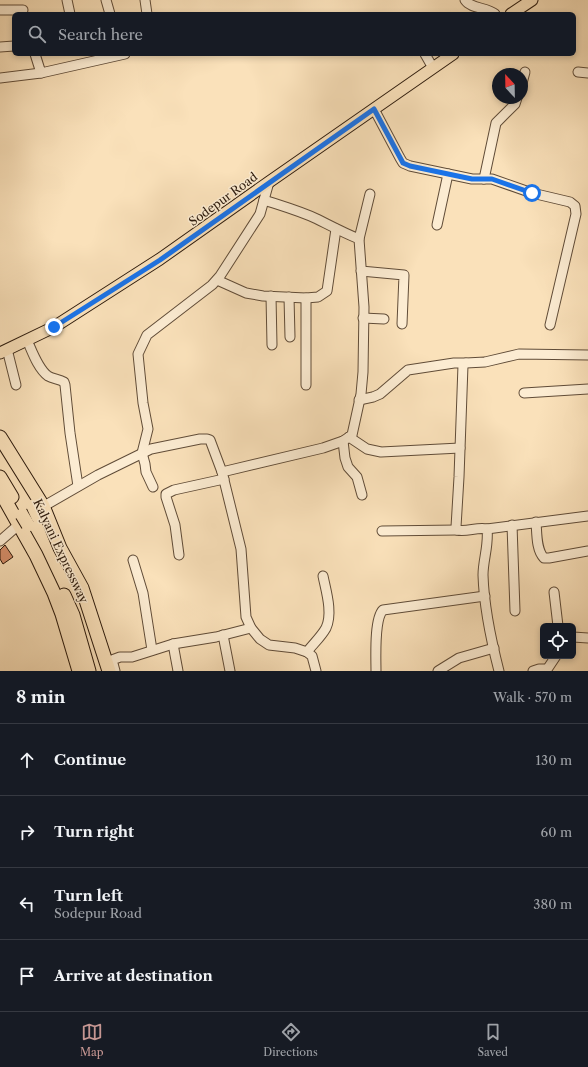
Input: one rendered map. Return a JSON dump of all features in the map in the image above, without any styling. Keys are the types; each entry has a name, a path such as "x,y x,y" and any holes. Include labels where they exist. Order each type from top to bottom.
{"highway":[{"name":"Kalyani Expressway","path":"0,437 38,510 82,588 109,671"},
{"path":"0,453 38,510 82,604 103,671"},
{"path":"0,477 23,521 49,564 73,616 89,671"},
{"name":"Kalyani Expressway","path":"0,491 23,521 62,614 79,671"}],"main road":[{"path":"514,12 532,0"},
{"name":"Sodepur Road","path":"4,351 54,327 160,260 450,56"}],"street":[{"path":"0,10 23,12 20,0"},
{"path":"67,0 70,12"},
{"path":"106,0 109,12"},
{"path":"145,0 147,12"},
{"path":"464,0 468,4 492,12"},
{"path":"0,47 12,46"},
{"path":"36,56 41,73"},
{"path":"81,56 83,64"},
{"path":"0,78 41,73 113,56"},
{"path":"427,56 433,68"},
{"path":"578,72 588,74"},
{"path":"484,179 496,123 515,104"},
{"path":"374,109 403,163 410,166 472,179 492,179 532,193 570,202 575,206 576,214 550,326"},
{"path":"437,225 448,174"},
{"path":"143,484 146,464 142,453 148,429 143,403 138,354 141,345 147,335 217,280 260,214 269,182"},
{"path":"179,555 175,525 166,494 174,490 223,475 323,448 352,435 363,372 364,318 359,239 370,194"},
{"path":"264,200 316,218 359,239"},
{"path":"217,280 246,293 306,298 318,297 327,291 336,229"},
{"path":"361,271 404,275 402,324"},
{"path":"271,296 272,345"},
{"path":"290,297 290,338"},
{"path":"306,298 306,385"},
{"path":"364,318 384,319"},
{"path":"27,340 40,366 46,374 64,382 78,486"},
{"path":"4,351 16,385"},
{"path":"359,400 380,394 408,370 454,363 485,362 519,354 588,355"},
{"path":"457,530 460,477 462,372 463,366 466,363"},
{"path":"524,393 588,389"},
{"path":"0,541 38,510 78,486 142,453 151,449 200,439 207,439 211,442 223,475 241,549 246,617 251,628 260,639 269,645 295,648 307,652 312,656 316,671"},
{"path":"346,439 367,449 380,452 460,448"},
{"path":"346,439 345,458 351,471 357,477 362,495"},
{"path":"146,472 153,487"},
{"path":"382,531 463,531 588,516"},
{"path":"536,522 540,555 544,558 588,552"},
{"path":"512,525 515,611"},
{"path":"487,529 487,547 483,573 485,596 499,671"},
{"path":"132,560 143,593 152,650"},
{"path":"307,652 322,634 328,620 327,593 323,576"},
{"path":"554,592 558,623"},
{"path":"376,671 376,641 379,615 383,610 485,596"},
{"path":"115,671 112,660 120,657 132,657 173,644 223,635 251,628"},
{"path":"223,635 230,671"},
{"path":"576,637 588,638"},
{"path":"173,644 178,671"},
{"path":"438,671 459,658 494,648"},
{"path":"533,671 544,669 546,671 554,659"}],"building":[{"path":"5,545 13,557 3,564 0,559 0,550"}],"route":[{"path":"54,327 160,260 374,109 403,163 410,166 472,179 492,179 532,193"}]}
